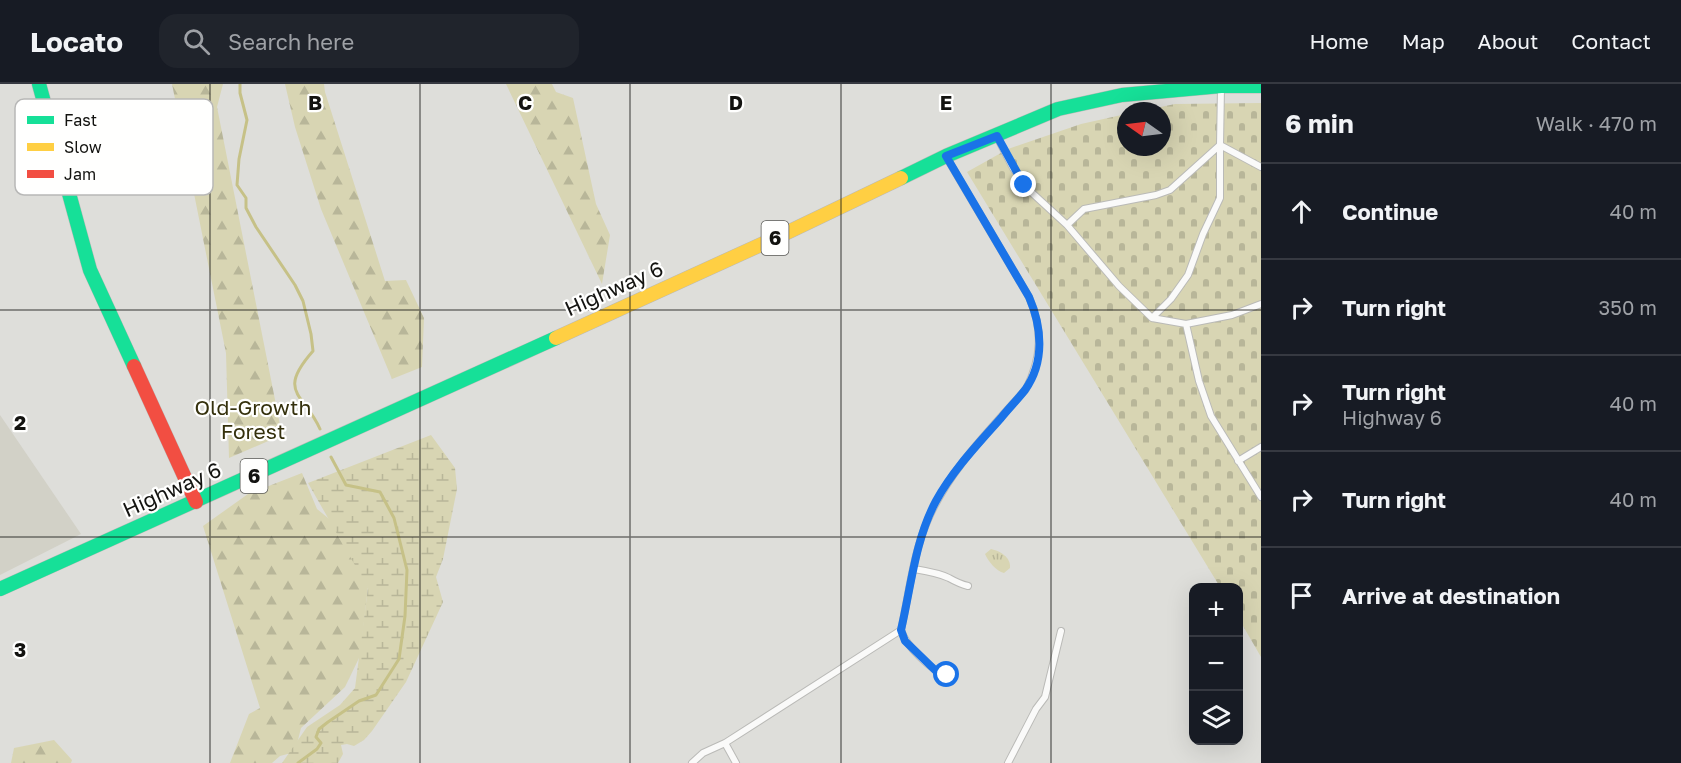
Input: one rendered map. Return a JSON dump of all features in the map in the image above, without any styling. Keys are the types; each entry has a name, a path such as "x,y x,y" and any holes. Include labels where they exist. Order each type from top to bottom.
{"main road":[{"path":"39,84 43,99"},
{"name":"Highway 6","path":"0,589 783,235 946,156 1058,109 1122,95 1221,86 1261,86"},
{"path":"69,195 90,270 196,502"}],"lane":[{"path":"1152,318 1171,299 1188,275 1220,198 1221,86"},
{"path":"997,136 1024,185 1067,225 1119,286 1152,318 1186,324 1232,315 1261,304"},
{"path":"1220,145 1261,167"},
{"path":"1067,225 1084,209 1163,193 1184,179 1220,145"},
{"path":"946,156 1029,297 1038,323 1039,350 1037,364 1026,388 956,471 936,502 926,524 901,630 905,641 938,673 947,675"},
{"path":"1186,324 1204,400 1211,416 1261,497"},
{"path":"1238,461 1261,447"},
{"path":"914,569 934,573 968,586"},
{"path":"692,763 703,753 725,744 901,630"},
{"path":"1008,763 1036,709 1045,698 1061,631"},
{"path":"725,744 736,763"}],"shaded area":[{"path":"0,415 81,534 0,575"}],"green space":[{"name":"Old-Growth Forest","path":"172,84 223,84 217,107 282,435 229,458 226,353 194,195 213,195 213,99 175,99"},
{"path":"285,84 324,84 385,281 406,280 424,318 422,367 392,379 321,209 295,127"},
{"path":"506,84 552,84 556,92 573,98 596,204 610,235 602,284"},
{"path":"1261,103 1261,657 1243,626 1243,583 1218,583 967,172 1008,149 1081,124 1117,116 1117,156 1171,156 1171,105"},
{"path":"431,435 455,468 457,489 443,559 436,577 443,602 406,682 364,740 354,746 341,745 343,754 338,763 282,763 307,727 340,705 355,688 368,588 308,483"},
{"path":"302,473 317,509 333,522 368,587 360,656 345,687 301,728 295,752 280,756 272,763 230,763 249,714 260,708 203,526 248,494"},
{"path":"991,549 1001,553 1009,561 1010,568 1004,573 995,568 986,557 985,554"},
{"path":"54,740 72,760 71,763 11,763 14,748"}],"waterway":[{"path":"240,84 247,120 239,159 237,185 246,198 246,208 256,227 295,285 303,301 313,351 296,376 295,385 301,400 320,429"},
{"path":"298,763 317,749 321,743 316,737 319,729 359,701 376,695 399,659 405,616 407,570 394,518 380,492 346,485 331,457"}],"traffic: fast":[{"path":"39,84 43,99"},
{"path":"901,178 946,156 1058,109 1122,95 1221,86 1261,86"},
{"path":"69,195 90,270 134,366"},
{"path":"0,589 556,338"}],"traffic: slow":[{"path":"556,338 901,178"}],"traffic: jam":[{"path":"134,366 196,502"}],"route":[{"path":"947,675 938,673 905,641 901,630 919,546 926,524 945,486 1026,388 1037,364 1040,336 1035,310 1029,297 946,156 997,136 1024,185"}]}
